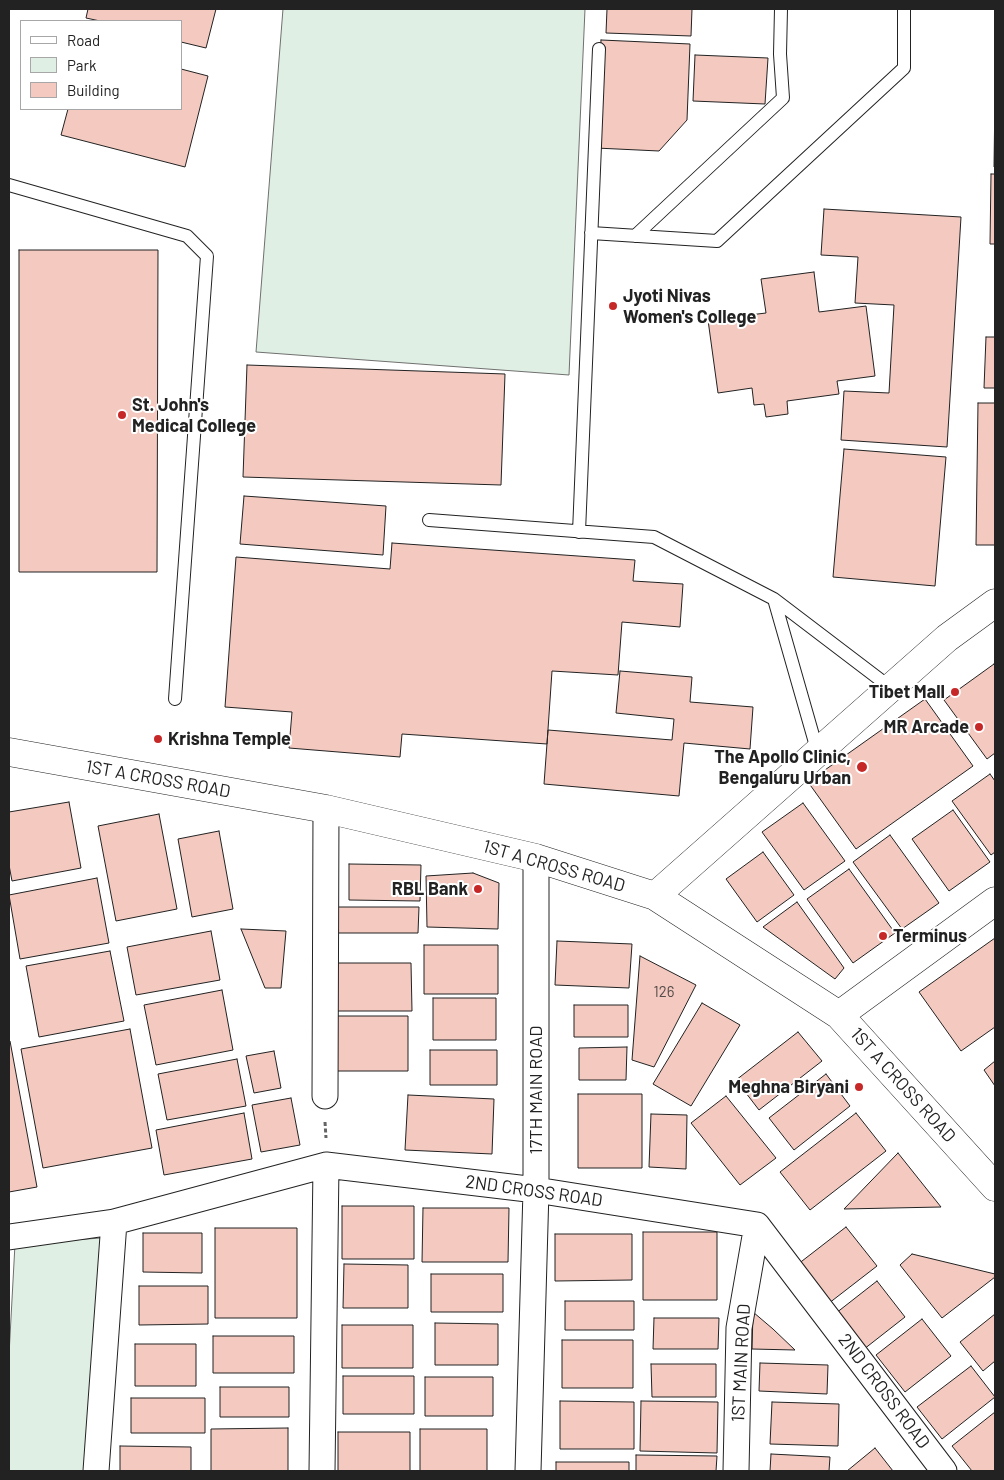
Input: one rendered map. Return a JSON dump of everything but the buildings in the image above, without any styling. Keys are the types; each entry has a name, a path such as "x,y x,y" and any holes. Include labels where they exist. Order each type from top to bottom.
{"street":[{"path":"655,896 948,638 995,603"},
{"name":"1ST A CROSS ROAD","path":"9,752 326,810 536,858 655,896 839,1015 995,1187"},
{"path":"325,1096 326,810"},
{"name":"17TH MAIN ROAD","path":"528,1471 536,1190 536,858"},
{"path":"839,1015 995,901"},
{"path":"322,1471 326,1164"},
{"name":"2ND CROSS ROAD","path":"9,1237 114,1222 326,1164 536,1190 757,1225 944,1471"},
{"path":"96,1471 114,1222"},
{"name":"1ST MAIN ROAD","path":"736,1471 739,1328 757,1225"}],"lane":[{"path":"635,236 783,98 780,54 781,9"},
{"path":"591,232 716,241 904,68 904,9"},
{"path":"579,532 599,49"},
{"path":"9,185 187,236 207,256 175,699"},
{"path":"429,520 654,537 774,599 891,688"},
{"path":"774,599 818,753"}],"path":[{"path":"325,1096 326,1164"}],"green space":[{"path":"283,9 585,9 569,375 256,352"},
{"path":"101,1238 86,1471 9,1471 9,1355 15,1244"}],"place":[{"name":"Jyoti Nivas Women's College","path":"613,306"},
{"name":"St. John's Medical College","path":"122,415"},
{"name":"Tibet Mall","path":"955,692"},
{"name":"MR Arcade","path":"979,727"},
{"name":"Krishna Temple","path":"158,739"},
{"name":"The Apollo Clinic, Bengaluru Urban","path":"862,767"},
{"name":"RBL Bank","path":"478,889"},
{"name":"Terminus","path":"883,936"},
{"name":"Meghna Biryani","path":"859,1087"}]}
